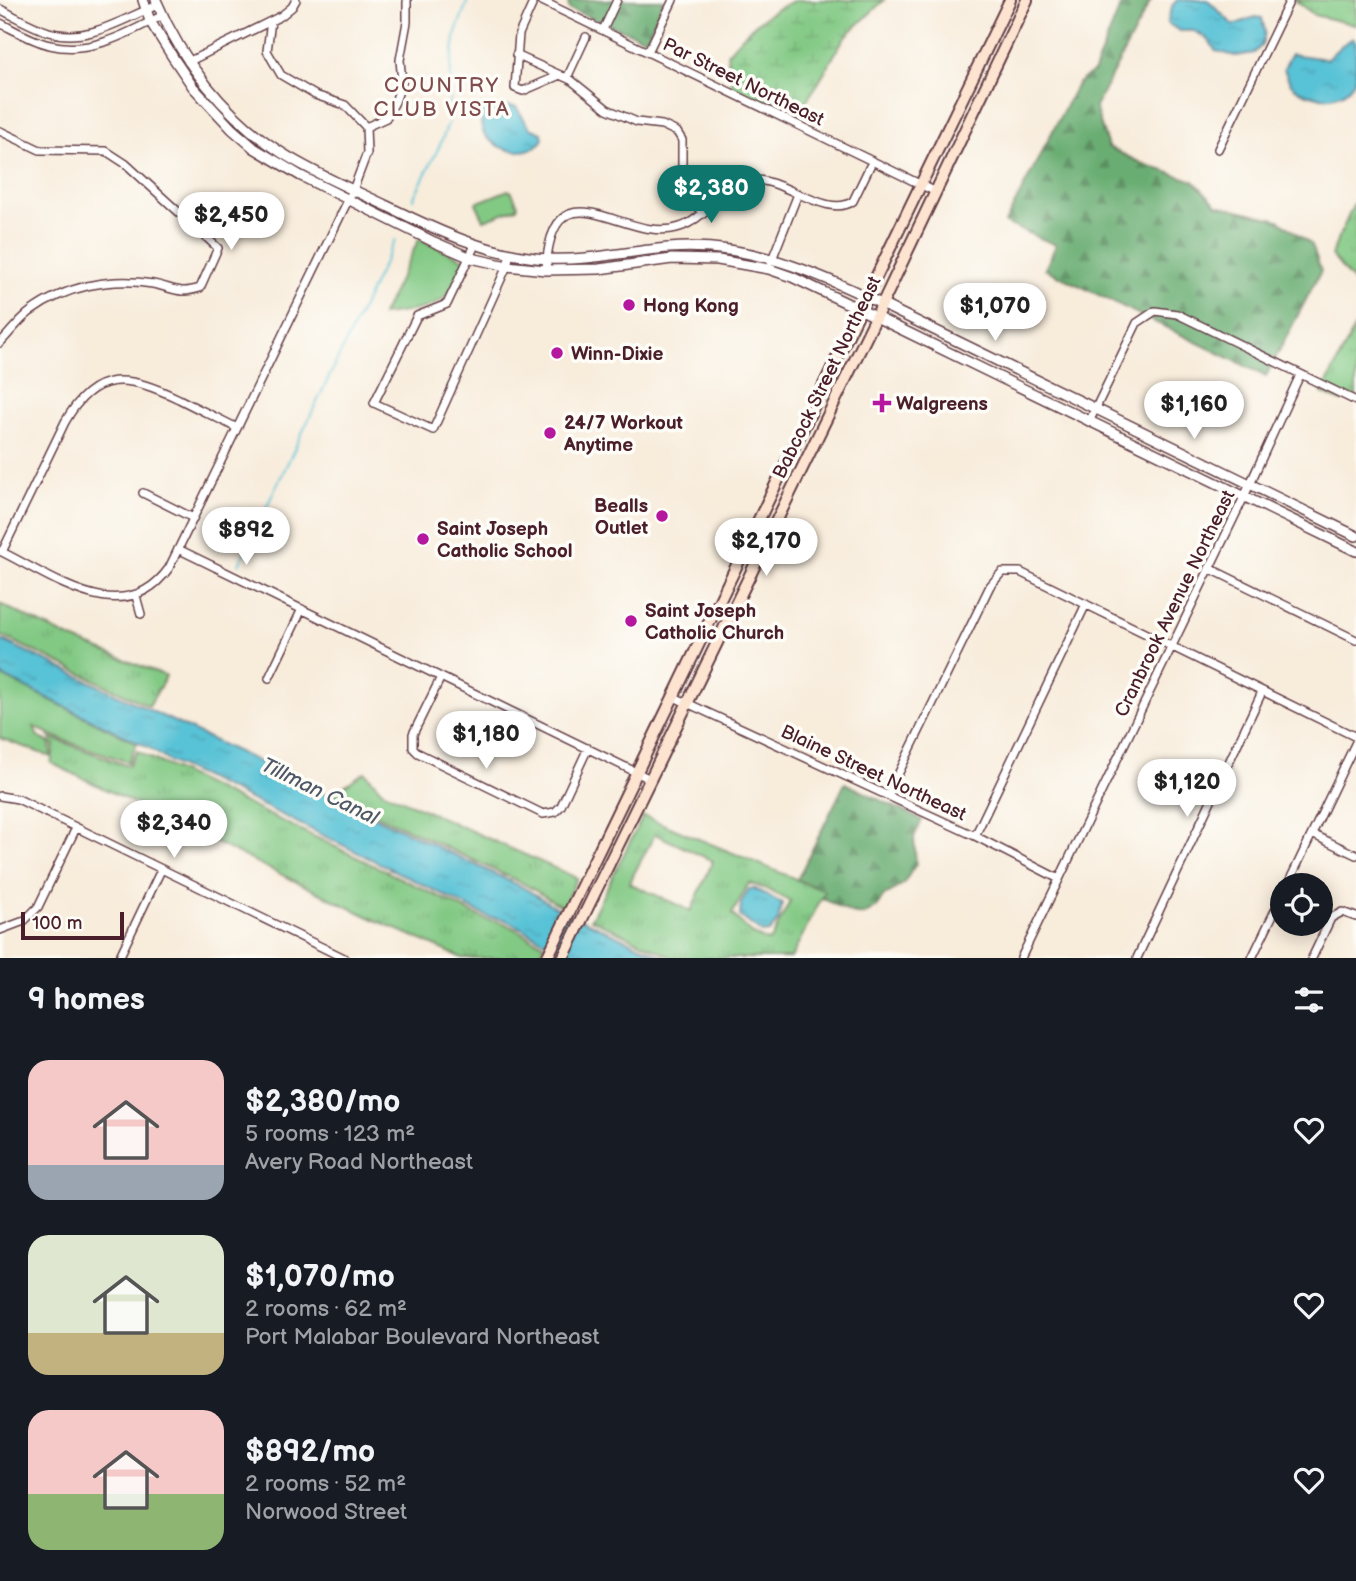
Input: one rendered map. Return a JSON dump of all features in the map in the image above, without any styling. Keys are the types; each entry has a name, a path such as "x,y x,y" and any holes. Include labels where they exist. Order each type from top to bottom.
{"main road":[{"name":"Babcock Street Northeast","path":"547,958 1010,0"},
{"name":"Babcock Street Northeast","path":"563,958 876,317 1027,0"},
{"path":"592,864 606,871"}],"street":[{"path":"188,62 271,21 292,7 296,0"},
{"path":"366,127 386,118 402,82 400,60 409,6 407,0"},
{"name":"Par Street Northeast","path":"540,0 934,191"},
{"path":"603,30 617,0"},
{"path":"648,52 673,0"},
{"path":"1218,149 1290,0"},
{"path":"0,9 51,33 73,35 95,32 145,5 157,2 188,62 220,102 261,139 306,167 431,228 475,245 547,258 601,257 673,248 719,249 772,258 817,273 1356,536"},
{"path":"145,5 150,21 193,87 232,129 279,164 471,258 507,266 547,270 600,269 672,259 718,260 769,269 792,277 876,317 1356,551"},
{"path":"532,5 519,34 514,81 518,90 523,91 563,77 586,37"},
{"path":"0,23 47,44 81,47 107,42 163,15"},
{"path":"237,428 149,385 132,381 107,383 88,391 75,403 1,551 87,594 107,600 136,596 161,580 178,549 237,428 348,199 353,190 367,153 366,127 345,105 315,95 281,75 267,51 271,21"},
{"path":"516,55 563,77 607,109 637,122 671,128 680,134 682,182 703,214"},
{"path":"0,131 40,150 106,151 126,164 218,248 200,288 186,293 154,284 114,281 63,292 29,313 0,343"},
{"path":"547,270 552,233 559,223 574,213 596,212 639,228 658,231 681,227 703,214 736,186 752,180 774,184 831,205 848,205 853,201 870,166"},
{"path":"769,269 798,194"},
{"path":"475,245 447,304 416,316 374,404 432,430 507,266 510,253"},
{"path":"1089,422 1137,323 1155,311 1177,314 1356,401"},
{"name":"Cranbrook Avenue Northeast","path":"1021,958 1244,497 1300,375"},
{"path":"143,493 193,518"},
{"path":"178,549 650,779"},
{"path":"1209,568 1356,640"},
{"path":"888,795 990,586 1002,572 1020,572 1356,740 1293,873"},
{"path":"136,596 141,614"},
{"path":"975,836 1086,604"},
{"path":"269,678 302,610"},
{"path":"441,677 413,734 413,748 418,753 530,808 543,814 555,812 561,806 588,748"},
{"path":"1137,958 1262,692"},
{"name":"Blaine Street Northeast","path":"674,697 975,836 1059,879"},
{"path":"0,796 18,799 344,958"},
{"path":"0,930 32,915 76,828"},
{"path":"1312,834 1356,855"},
{"path":"122,957 161,870"},
{"path":"1312,958 1331,918 1342,912 1356,917"},
{"path":"1252,958 1270,921"}],"green space":[{"path":"568,0 664,0 646,39 569,9"},
{"path":"796,0 884,0 844,38 794,119 732,88 727,54 758,22"},
{"path":"1123,0 1151,0 1095,107 1108,147 1141,163 1194,181 1217,205 1279,220 1312,245 1321,271 1266,376 1045,269 1056,245 1005,223 1077,84 1094,71"},
{"path":"1295,0 1356,0 1356,25 1314,15"},
{"path":"508,190 512,192 517,208 484,220 476,203"},
{"path":"1356,199 1356,285 1331,255"},
{"path":"419,239 466,260 455,284 445,298 429,307 382,315"},
{"path":"1356,325 1356,402 1345,395 1341,402 1322,393"},
{"path":"0,604 70,638 166,676 149,706 0,635"},
{"path":"0,675 137,743 128,762 34,727 38,737 50,743 51,757 0,738"},
{"path":"49,737 128,766 137,751 487,920 502,922 545,945 538,958 462,958 369,917 51,763 53,747"},
{"path":"365,772 382,791 577,878 563,907 524,884 332,794"},
{"path":"845,783 922,820 914,837 916,864 903,884 883,897 877,907 864,915 851,913 822,898 825,891 797,880"},
{"path":"643,816 825,891 791,958 674,958 591,919","holes":["655,834 713,861 691,911 629,883","749,883 790,901 769,941 753,934 732,914"]}],"water":[{"path":"1177,0 1208,0 1233,25 1255,17 1262,18 1265,32 1262,45 1254,53 1235,56 1216,51 1208,39 1194,31 1180,31 1167,23 1172,6"},
{"path":"1353,38 1356,42 1356,76 1345,92 1337,96 1317,97 1291,84 1284,69 1291,54 1327,59"},
{"path":"483,105 516,107 530,128 542,133 543,139 530,149 522,151 496,145 482,130"},
{"path":"0,639 666,958 576,958 504,919 488,917 168,761 148,747 0,675"},
{"path":"753,888 782,903 778,921 769,932 762,933 740,916 741,903 749,889"}],"waterway":[{"path":"413,199 449,121 451,64 456,32 468,0"},
{"path":"239,564 395,240"}],"place":[{"name":"Hong Kong","path":"629,305"},
{"name":"Winn-Dixie","path":"557,353"},
{"name":"Walgreens","path":"882,403"},
{"name":"24/7 Workout Anytime","path":"550,433"},
{"name":"Bealls Outlet","path":"662,516"},
{"name":"Saint Joseph Catholic School","path":"423,539"},
{"name":"Saint Joseph Catholic Church","path":"631,621"}],"district":[{"name":"COUNTRY CLUB VISTA","path":"442,97"}],"water label":[{"name":"Tillman Canal","path":"320,791"}]}
